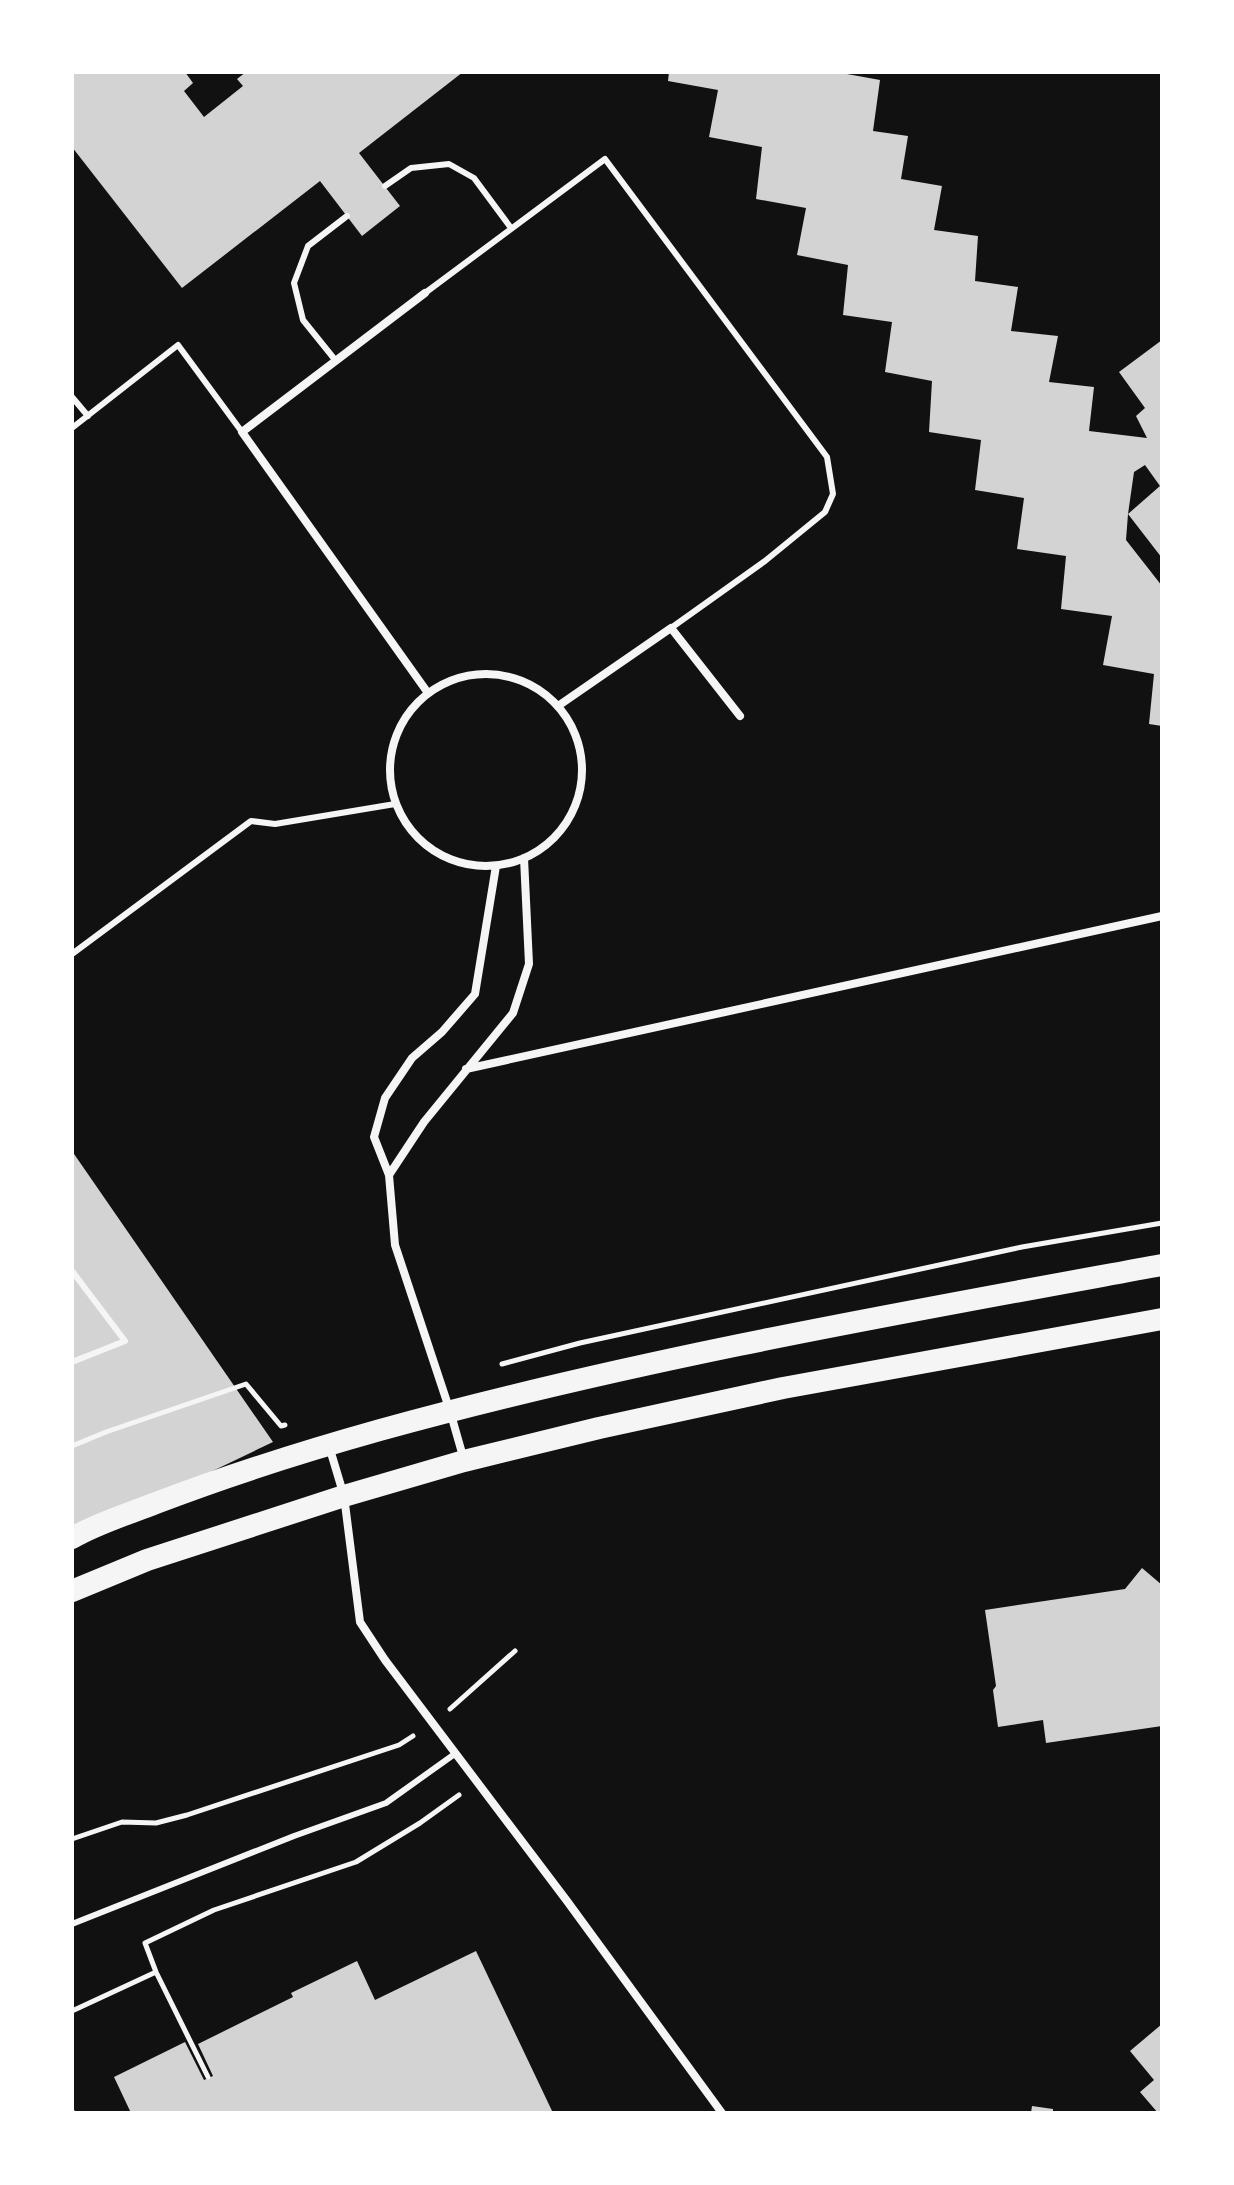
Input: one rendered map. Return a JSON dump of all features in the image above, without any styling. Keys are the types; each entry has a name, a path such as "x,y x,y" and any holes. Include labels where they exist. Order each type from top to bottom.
{"highway":[{"path":"72,1538 186,1491 329,1445 450,1411 792,1333 1162,1265"},
{"path":"72,1591 147,1560 464,1461 783,1388 1162,1319"}],"street":[{"path":"425,293 242,432 428,693"},
{"path":"558,706 671,628 740,716"},
{"path":"481,673 510,676 536,687 558,706 574,731 582,760 580,790 569,819 550,842 524,858 496,866 466,865 438,854 415,835 395,804 390,779 392,747 406,717 428,693 453,680 481,673"},
{"path":"389,1175 424,1122 513,1013 529,964 524,858"},
{"path":"464,1461 395,1245 389,1175 374,1137 385,1098 412,1058 442,1032 475,994 496,866"},
{"path":"466,1069 1162,916"},
{"path":"329,1445 344,1496 360,1622 385,1660 722,2113"}],"lane":[{"path":"425,293 605,159 827,457 833,494 825,512 765,561 671,628"},
{"path":"385,186 411,168 449,164 474,178 511,228"},
{"path":"336,361 303,320 294,283 308,246 347,216"},
{"path":"72,428 178,345 242,432"},
{"path":"72,397 88,416"},
{"path":"72,954 251,821 275,824 395,804"},
{"path":"72,1271 125,1341 72,1362"},
{"path":"72,1924 386,1803 456,1753"}],"path":[{"path":"496,1365 580,1343 1022,1247 1162,1223"},
{"path":"72,1446 246,1384 281,1426 296,1422"},
{"path":"72,1839 122,1822 156,1823 187,1815 399,1745 433,1724 515,1651"},
{"path":"208,2077 145,1943 214,1910 356,1862 420,1823 477,1782"},
{"path":"72,2011 156,1972"}],"building":[{"path":"72,72 185,72 193,83 184,91 204,117 243,86 237,79 246,72 463,72 359,153 400,206 362,236 320,181 182,288 72,147"},
{"path":"669,72 836,72 880,80 873,131 908,136 901,179 942,186 934,230 978,236 975,281 1018,287 1011,331 1058,336 1049,382 1094,387 1089,431 1147,438 1136,416 1145,408 1119,372 1162,340 1162,558 1128,514 1126,540 1162,586 1162,726 1149,724 1154,674 1103,665 1112,616 1061,609 1066,556 1017,549 1024,498 975,490 981,440 929,432 932,381 885,372 892,322 843,315 848,265 797,255 806,208 756,199 762,147 709,137 718,90 668,81","holes":["1145,465 1160,486 1128,514 1134,472"]},
{"path":"72,1151 273,1442 177,1488 72,1530"},
{"path":"1142,1568 1162,1585 1162,1726 1046,1743 1043,1720 998,1727 993,1690 996,1686 985,1610 1125,1589"},
{"path":"476,1951 553,2113 131,2113 114,2077 185,2042 204,2080 213,2076 198,2044 357,1961 375,2000"},
{"path":"1162,2024 1162,2113 1158,2113 1140,2092 1154,2080 1130,2051"},
{"path":"1032,2106 1053,2109 1053,2113 1031,2113"}]}
